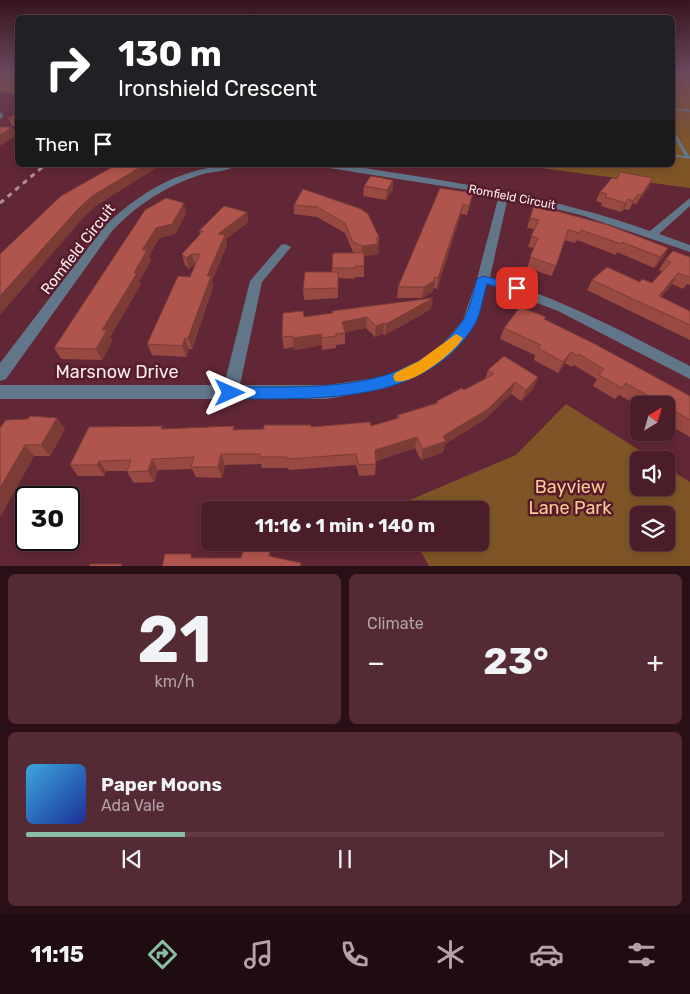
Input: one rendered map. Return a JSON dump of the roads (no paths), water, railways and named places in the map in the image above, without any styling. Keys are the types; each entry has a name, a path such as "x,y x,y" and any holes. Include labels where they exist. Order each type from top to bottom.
{"street":[{"name":"Romfield Circuit","path":"0,375 108,229 128,208 160,188 181,178 225,167"},
{"name":"Romfield Circuit","path":"341,167 504,194 576,210 690,249"},
{"name":"Marsnow Drive","path":"0,392 327,392 383,383 400,377 424,365 448,348 470,322 483,279 504,194"},
{"path":"652,235 690,201"},
{"path":"230,393 256,281 285,246"},
{"path":"483,279 517,288 553,303 690,373"}],"lane":[{"path":"675,110 690,111"},
{"path":"675,134 689,158"},
{"path":"675,156 689,158"}],"railway":[{"path":"0,203 43,167"}],"park label":[{"name":"Bayview Lane Park","path":"570,497"}]}
